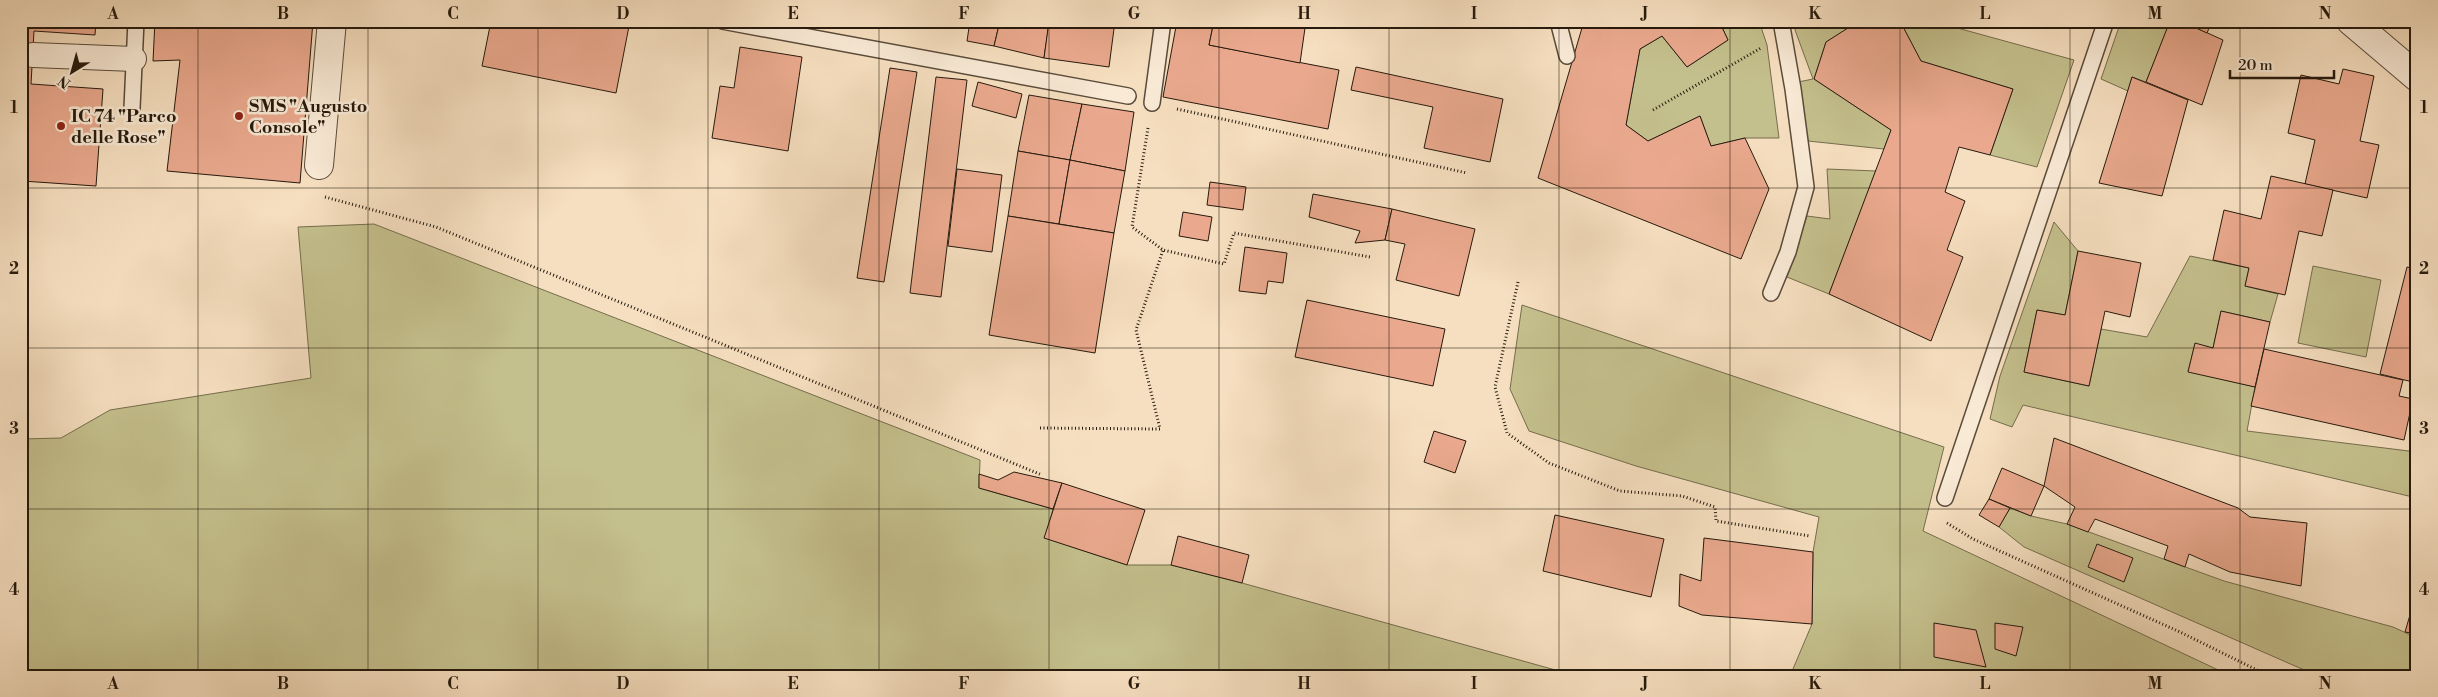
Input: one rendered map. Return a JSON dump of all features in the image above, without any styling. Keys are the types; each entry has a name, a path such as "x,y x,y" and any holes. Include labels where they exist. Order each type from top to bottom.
{"street":[{"path":"320,165 332,21"},
{"path":"2351,21 2417,76"},
{"path":"33,54 134,59"}],"lane":[{"path":"132,108 136,21"},
{"path":"722,21 1128,96"},
{"path":"1152,103 1163,21"},
{"path":"1558,21 1567,56"},
{"path":"1771,292 1788,252 1806,187 1782,28 1774,21"},
{"path":"1945,498 2106,21"}],"path":[{"path":"1653,110 1782,28 1817,21"},
{"path":"1370,257 1234,234 1224,264 1164,250 1132,227 1152,103 1467,173"},
{"path":"320,165 317,195 436,227 1042,475"},
{"path":"1040,428 1160,429 1136,330 1164,250"},
{"path":"1518,282 1495,387 1507,432 1549,463 1620,491 1682,496 1715,507 1716,521 1810,536"},
{"path":"1945,498 1946,522 1973,539 2180,632 2269,676"}],"shaded area":[{"path":"1719,21 1759,21 1767,45 1779,138 1745,138 1711,146 1700,116 1648,141 1626,125 1640,49 1662,36 1687,67 1728,40"},
{"path":"1796,21 1859,21 1826,42 1814,79 1891,130 1884,149 1808,141 1798,82 1813,79 1795,30"},
{"path":"1900,21 1947,21 1950,26 2074,60 2037,167 1990,155 2013,89 1921,61"},
{"path":"2121,21 2170,21 2146,82 2132,77 2128,91 2101,79"},
{"path":"1827,169 1876,171 1829,294 1787,277 1807,216 1830,219"},
{"path":"2054,222 2078,251 2065,315 2037,310 2024,372 2089,386 2101,329 2147,337 2190,256 2249,268 2245,286 2278,294 2270,322 2221,311 2213,348 2195,344 2188,371 2255,387 2247,431 2417,452 2417,498 2023,405 2012,427 1990,419 2000,376"},
{"path":"374,224 980,460 979,488 1053,509 1045,538 1127,565 1171,565 1242,583 1577,676 21,676 21,439 61,438 110,410 311,378 298,227"},
{"path":"2313,266 2381,280 2366,357 2298,343"},
{"path":"1522,305 1944,447 1923,531 2231,676 1790,676 1812,624 1813,552 1819,517 1636,466 1529,431 1510,389"},
{"path":"2010,508 2031,516 2067,524 2224,581 2393,627 2417,638 2417,676 2310,676 2311,673 2024,547 1999,527"}],"building":[{"name":"IC 74 \"Parco delle Rose\"","path":"21,21 96,21 95,35 34,31 31,84 103,89 96,186 22,181"},
{"name":"SMS \"Augusto Console\"","path":"155,21 313,21 300,183 167,171 180,60 153,61"},
{"path":"491,21 630,21 616,93 482,66"},
{"path":"970,21 1000,21 994,46 967,41"},
{"path":"1000,21 1049,24 1044,58 994,46"},
{"path":"1049,21 1115,21 1109,67 1044,58"},
{"path":"1177,21 1214,21 1209,45 1339,70 1328,129 1163,97"},
{"path":"1214,21 1306,21 1300,63 1209,45"},
{"path":"1464,21 1484,21 1482,28"},
{"path":"1584,21 1719,21 1728,40 1687,67 1662,36 1640,49 1626,125 1648,141 1700,116 1711,146 1745,138 1769,189 1741,259 1538,178"},
{"path":"1859,21 1900,21 1921,61 2013,89 1990,155 1959,147 1945,192 1965,201 1947,250 1963,257 1931,341 1829,294 1891,130 1814,79 1826,42"},
{"path":"2170,21 2181,21 2223,40 2202,105 2146,82"},
{"path":"2181,21 2212,21 2207,33"},
{"path":"740,47 802,57 788,151 712,138 720,86 734,88"},
{"path":"1356,67 1503,99 1490,162 1424,148 1433,107 1351,90"},
{"path":"890,68 917,72 884,282 857,278"},
{"path":"2343,69 2374,76 2360,141 2379,145 2367,198 2305,184 2315,140 2288,133 2301,75 2339,84"},
{"path":"936,77 967,80 941,297 910,293"},
{"path":"2132,77 2188,100 2162,196 2099,183"},
{"path":"978,82 1022,94 1016,118 972,106"},
{"path":"1029,95 1082,104 1070,160 1018,151"},
{"path":"1082,104 1134,112 1125,171 1070,160"},
{"path":"1018,151 1070,160 1059,224 1008,216"},
{"path":"1070,160 1125,171 1114,233 1059,224"},
{"path":"957,169 1002,175 992,252 948,246"},
{"path":"2271,176 2333,190 2322,236 2299,231 2285,295 2245,286 2249,268 2213,260 2224,210 2261,219"},
{"path":"1210,182 1246,187 1243,210 1207,205"},
{"path":"1313,194 1392,209 1385,240 1355,243 1360,231 1309,217"},
{"path":"1392,209 1475,229 1459,296 1396,280 1405,244 1385,240"},
{"path":"1183,212 1212,217 1208,241 1179,236"},
{"path":"1008,216 1114,233 1095,353 989,335"},
{"path":"1245,247 1287,253 1283,283 1268,281 1266,294 1239,291"},
{"path":"2078,251 2141,263 2130,317 2105,311 2089,386 2024,372 2037,310 2065,315"},
{"path":"2407,267 2417,269 2417,383 2380,374"},
{"path":"1307,300 1445,329 1433,386 1295,357"},
{"path":"2221,311 2270,322 2255,387 2188,372 2195,343 2213,348"},
{"path":"2264,349 2403,380 2399,396 2413,399 2404,440 2251,406"},
{"path":"1434,431 1466,441 1455,473 1424,462"},
{"path":"2054,438 2238,508 2250,517 2307,523 2301,586 2230,572 2189,554 2185,567 2164,559 2168,546 2095,519 2088,532 2067,524 2075,507 2044,486"},
{"path":"2002,468 2044,486 2031,516 1989,499"},
{"path":"1014,472 1062,483 1053,509 979,488 979,474 998,480"},
{"path":"1062,483 1145,510 1127,565 1044,538"},
{"path":"1989,499 2010,508 1999,527 1979,515"},
{"path":"1555,515 1664,539 1651,597 1543,571"},
{"path":"1178,536 1249,555 1242,583 1171,565"},
{"path":"1704,538 1813,552 1812,624 1702,615 1679,606 1680,574 1701,581"},
{"path":"2097,544 2133,558 2124,582 2088,567"},
{"path":"2417,591 2417,634 2405,632"},
{"path":"1934,623 1976,630 1986,667 1934,657"},
{"path":"1995,623 2023,627 2016,656 1995,649"}],"place":[{"name":"SMS \"Augusto Console\"","path":"239,116"},
{"name":"IC 74 \"Parco delle Rose\"","path":"61,126"}]}
